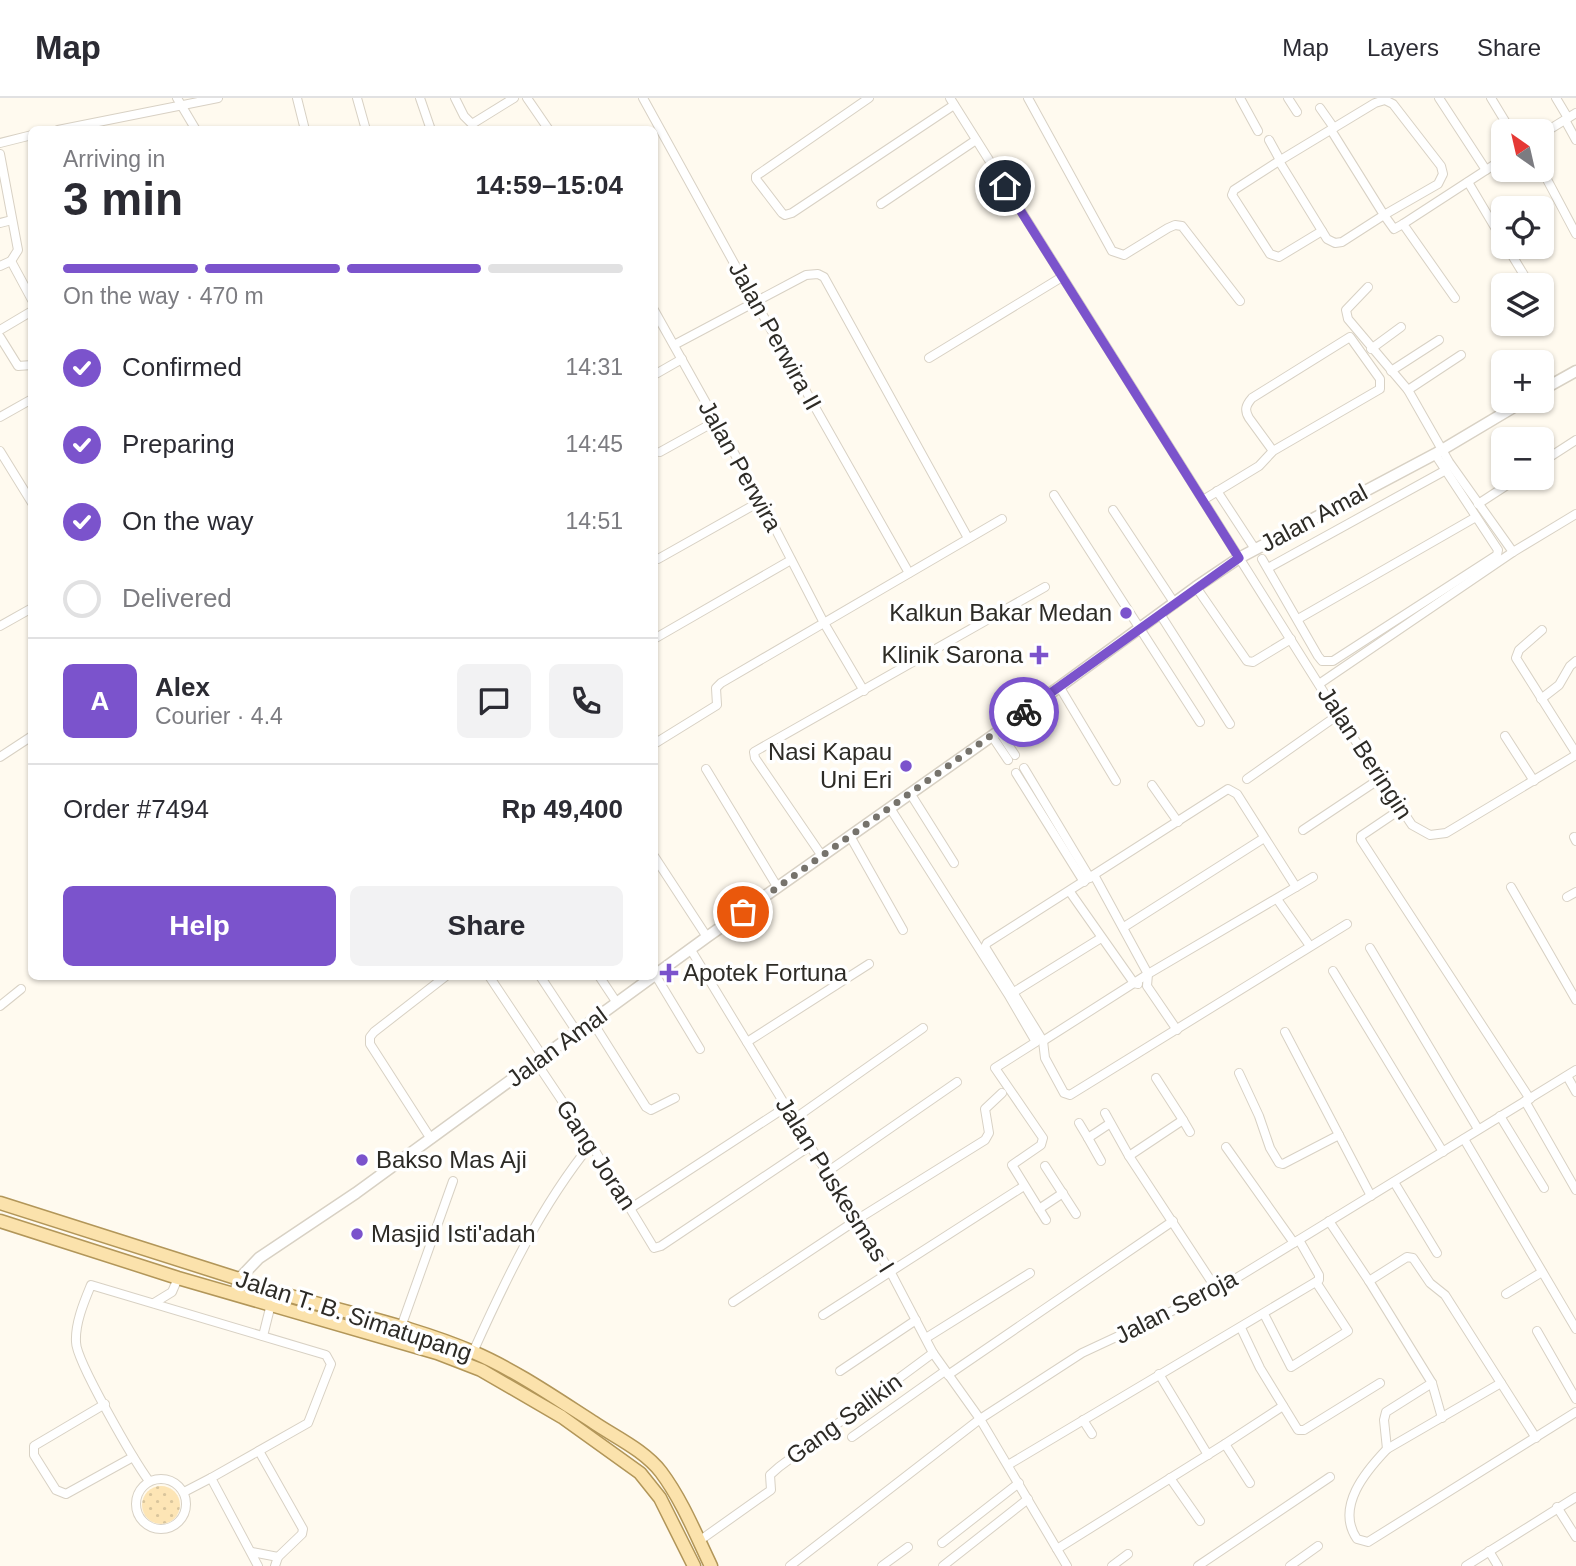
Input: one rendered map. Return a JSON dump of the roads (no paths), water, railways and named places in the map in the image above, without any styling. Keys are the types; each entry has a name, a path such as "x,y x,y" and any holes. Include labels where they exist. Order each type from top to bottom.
{"main road":[{"name":"Jalan T. B. Simatupang","path":"0,1203 239,1279 272,1298 481,1370 565,1412 643,1455 660,1471 680,1502 711,1566"},
{"name":"Jalan T. B. Simatupang","path":"0,1222 178,1278 235,1293 272,1298 401,1328 473,1352 510,1371 640,1473 660,1499 694,1566"}],"street":[{"path":"75,126 179,102 218,98"},
{"path":"297,98 304,126"},
{"path":"357,98 365,126"},
{"path":"420,98 430,126"},
{"path":"455,98 467,121 472,124 514,98"},
{"path":"527,98 546,126"},
{"name":"Jalan Perwira II","path":"643,98 909,573"},
{"path":"869,98 756,176 782,214 792,213 952,101"},
{"path":"1028,98 1112,251 1124,255 1175,225 1182,226 1240,301"},
{"path":"1240,98 1258,131"},
{"path":"1288,98 1297,112"},
{"path":"1439,98 1486,170"},
{"path":"1491,98 1504,119"},
{"path":"1556,98 1570,117 1576,140"},
{"path":"1269,140 1279,161 1327,239 1335,243 1342,242 1438,184 1443,174 1441,166 1389,100 1379,101 1279,161 1234,190 1232,195 1274,257 1279,257 1322,231"},
{"name":"Jalan Beringin","path":"952,101 1338,715 1417,830 1437,835 1455,829 1576,754"},
{"path":"179,102 193,126"},
{"path":"1320,108 1394,229 1491,167"},
{"path":"1554,127 1570,117"},
{"path":"0,143 28,136"},
{"path":"881,204 976,140"},
{"path":"0,154 18,250 11,261 0,266"},
{"path":"1468,182 1491,220"},
{"path":"1548,182 1576,234"},
{"path":"0,223 12,220"},
{"path":"1403,224 1455,298"},
{"path":"11,261 28,293"},
{"path":"674,345 806,275 818,274 824,277 968,538"},
{"path":"929,358 1062,277"},
{"path":"1217,491 1268,568 1322,661 1333,661 1496,556 1497,550 1446,470 1408,390 1355,330 1346,312 1368,287"},
{"path":"0,330 28,313"},
{"name":"Jalan Perwira","path":"658,317 761,501 824,624 864,691"},
{"path":"1371,349 1401,327"},
{"path":"0,337 18,366 28,365"},
{"path":"1203,500 1259,466 1273,451 1380,389 1380,379 1350,337 1248,403 1246,413 1273,451"},
{"path":"1391,371 1439,340"},
{"path":"1408,390 1461,355"},
{"path":"658,373 682,359"},
{"path":"1554,383 1576,371"},
{"path":"0,417 28,401"},
{"name":"Jalan Amal","path":"658,975 1239,558 1258,554 1504,413"},
{"path":"660,452 716,421"},
{"path":"1554,454 1576,440"},
{"path":"0,451 28,496"},
{"path":"1438,452 1513,552"},
{"path":"1268,568 1446,470"},
{"path":"1478,504 1500,490"},
{"path":"1054,495 1200,722"},
{"path":"658,559 761,501"},
{"path":"1113,510 1175,604"},
{"path":"1319,684 1513,552 1576,514"},
{"path":"1298,619 1476,517"},
{"path":"658,742 717,705 718,685 1002,519"},
{"path":"658,637 791,561"},
{"path":"822,856 753,753 1045,587"},
{"path":"1196,587 1247,661 1253,662 1291,639"},
{"path":"0,625 28,610"},
{"path":"1160,614 1230,724"},
{"path":"1542,630 1519,650 1516,658 1576,754"},
{"path":"1541,699 1559,685 1576,661"},
{"path":"1059,686 1116,781"},
{"path":"1247,779 1338,715"},
{"path":"996,733 1011,758"},
{"path":"1505,736 1534,781"},
{"path":"0,757 28,739"},
{"path":"706,769 778,888"},
{"path":"1020,771 1124,927 1147,974 1147,986 1177,1030"},
{"path":"1303,830 1381,778"},
{"path":"1152,785 1178,822"},
{"path":"1296,887 1233,790 1228,789 985,945 1043,1041 1045,1058 1064,1093 1070,1095 1347,924"},
{"path":"910,793 954,863"},
{"path":"890,808 1036,1042 995,1068 1043,1141 1013,1163 1046,1220"},
{"path":"1401,809 1361,836 1361,840 1527,1100 1576,1190"},
{"path":"850,836 903,930"},
{"path":"1124,927 1264,838"},
{"path":"658,862 707,937"},
{"path":"1043,1041 1147,974 1313,877"},
{"path":"1511,887 1576,1000"},
{"path":"1070,892 1134,983 1147,986"},
{"path":"1567,897 1576,892"},
{"path":"1278,899 1310,946"},
{"path":"1014,992 1101,938"},
{"path":"1370,948 1478,1129"},
{"name":"Jalan Puskesmas I","path":"691,950 810,1146 890,1271 933,1353 980,1419 1067,1566"},
{"path":"747,1042 869,964"},
{"path":"1333,971 1443,1152"},
{"path":"658,979 700,1049"},
{"path":"431,1139 370,1044 370,1038 374,1032 441,980"},
{"name":"Gang Joran","path":"491,980 656,1248 810,1146"},
{"path":"543,980 577,1032"},
{"path":"602,980 617,1003"},
{"name":"Jalan Amal","path":"235,1293 239,1279 258,1258 356,1194 650,980"},
{"path":"0,1006 21,989"},
{"path":"592,1021 646,1107 651,1110 674,1098"},
{"path":"794,1119 923,1028"},
{"path":"1285,1032 1371,1196"},
{"name":"Jalan Seroja","path":"790,1566 980,1419 1082,1353 1217,1290 1576,1070"},
{"path":"1239,1073 1279,1163 1283,1164 1339,1135"},
{"path":"1567,1076 1576,1092"},
{"path":"1156,1078 1190,1132"},
{"path":"827,1172 957,1082"},
{"path":"733,1301 985,1140 989,1133 985,1111 1002,1093"},
{"path":"631,1208 786,1107"},
{"path":"1105,1113 1129,1156 1217,1290"},
{"path":"1500,1116 1544,1188"},
{"path":"1129,1156 1183,1120"},
{"path":"1079,1123 1101,1161"},
{"path":"1088,1138 1109,1124"},
{"path":"1464,1139 1576,1329"},
{"path":"473,1352 502,1287 544,1209 571,1168 591,1144"},
{"path":"1008,1465 1316,1282 1320,1275 1226,1147"},
{"path":"1045,1166 1076,1214"},
{"path":"401,1328 453,1181"},
{"path":"1394,1182 1437,1252"},
{"path":"823,1315 1024,1186"},
{"path":"1039,1209 1063,1194"},
{"path":"852,1437 1174,1221"},
{"path":"1329,1221 1432,1383 1442,1418"},
{"path":"1369,1281 1407,1257 1412,1257 1430,1283 1445,1295 1536,1438"},
{"path":"1506,1294 1542,1272"},
{"path":"926,1338 1030,1273"},
{"path":"154,1303 172,1292 178,1278"},
{"path":"1264,1314 1291,1367 1303,1361 1348,1332 1348,1327 1316,1282"},
{"path":"149,1481 133,1457 76,1350 78,1323 91,1285 326,1355 331,1364 308,1423 184,1492"},
{"path":"263,1336 272,1298"},
{"path":"840,1371 916,1320"},
{"path":"1241,1328 1296,1428 1302,1431 1380,1383"},
{"path":"1538,1331 1576,1399"},
{"name":"Gang Salikin","path":"699,1541 771,1490 771,1475 779,1467 933,1353"},
{"path":"1159,1374 1208,1455"},
{"path":"1387,1449 1384,1420 1386,1412 1432,1383"},
{"path":"1501,1383 1387,1449 1368,1469 1351,1503 1352,1531 1357,1539 1363,1542 1576,1412"},
{"path":"105,1404 34,1446 34,1455 56,1490 66,1493 133,1457"},
{"path":"1057,1549 1283,1406"},
{"path":"1083,1420 1092,1434"},
{"path":"1225,1444 1250,1483"},
{"path":"252,1552 276,1562 302,1534 303,1529 259,1451"},
{"path":"1198,1566 1330,1477"},
{"path":"211,1478 258,1566"},
{"path":"1170,1478 1200,1521"},
{"path":"149,1481 173,1481 184,1492 186,1509 177,1524 161,1530 139,1518 135,1502 142,1486 149,1481"},
{"path":"942,1543 1018,1483"},
{"path":"1466,1566 1576,1497"},
{"path":"943,1566 1028,1499"},
{"path":"1557,1507 1576,1537"},
{"path":"1290,1566 1318,1546"},
{"path":"882,1566 908,1547"},
{"path":"1489,1551 1498,1566"},
{"path":"1112,1566 1128,1554"}],"place":[{"name":"Kalkun Bakar Medan","path":"1126,613"},
{"name":"Klinik Sarona","path":"1039,655"},
{"name":"Nasi Kapau Uni Eri","path":"906,766"},
{"name":"Apotek Fortuna","path":"669,973"},
{"name":"Bakso Mas Aji","path":"362,1160"},
{"name":"Masjid Isti'adah","path":"357,1234"}]}
